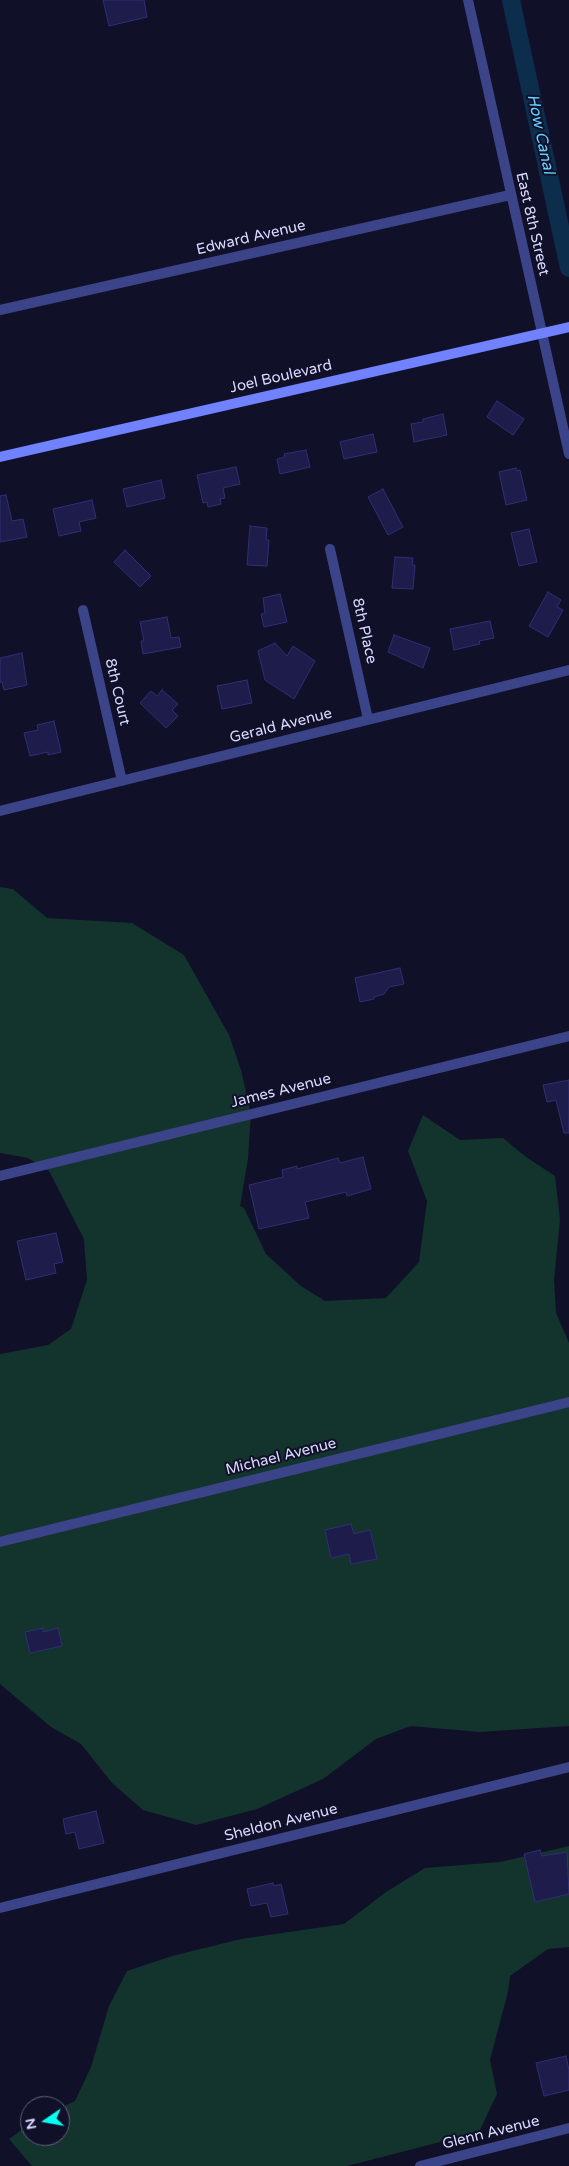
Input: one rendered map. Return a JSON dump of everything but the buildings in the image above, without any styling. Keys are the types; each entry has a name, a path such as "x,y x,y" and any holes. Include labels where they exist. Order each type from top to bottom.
{"main road":[{"name":"Joel Boulevard","path":"0,457 569,327"}],"street":[{"name":"East 8th Street","path":"468,0 569,454"},
{"name":"Edward Avenue","path":"0,310 510,195"},
{"name":"8th Place","path":"330,550 368,719"},
{"name":"8th Court","path":"83,610 122,781"},
{"name":"Gerald Avenue","path":"0,811 569,670"},
{"name":"James Avenue","path":"0,1176 569,1036"},
{"name":"Michael Avenue","path":"0,1542 569,1402"},
{"name":"Sheldon Avenue","path":"0,1908 569,1767"},
{"name":"Glenn Avenue","path":"420,2166 569,2128"}],"green space":[{"path":"0,887 13,889 47,918 132,923 184,955 229,1035 241,1070 251,1114 248,1159 240,1206 244,1208 266,1254 301,1286 325,1301 386,1298 419,1262 427,1201 408,1151 423,1115 460,1140 503,1138 526,1157 555,1176 560,1219 554,1280 556,1313 569,1343 569,1726 480,1732 411,1726 376,1739 323,1779 257,1809 196,1825 143,1810 112,1783 81,1744 51,1727 0,1684 0,1354 48,1345 71,1329 87,1280 84,1239 49,1171 28,1158 0,1153"},
{"path":"569,1846 569,1947 548,1949 510,1976 508,1992 490,2060 497,2094 479,2132 347,2166 32,2166 9,2139 20,2131 20,2146 70,2146 70,2103 75,2101 91,2067 109,2006 127,1971 172,1956 241,1939 344,1924 386,1892 425,1868 500,1862"}],"waterway":[{"name":"How Canal","path":"511,0 569,268"}]}
